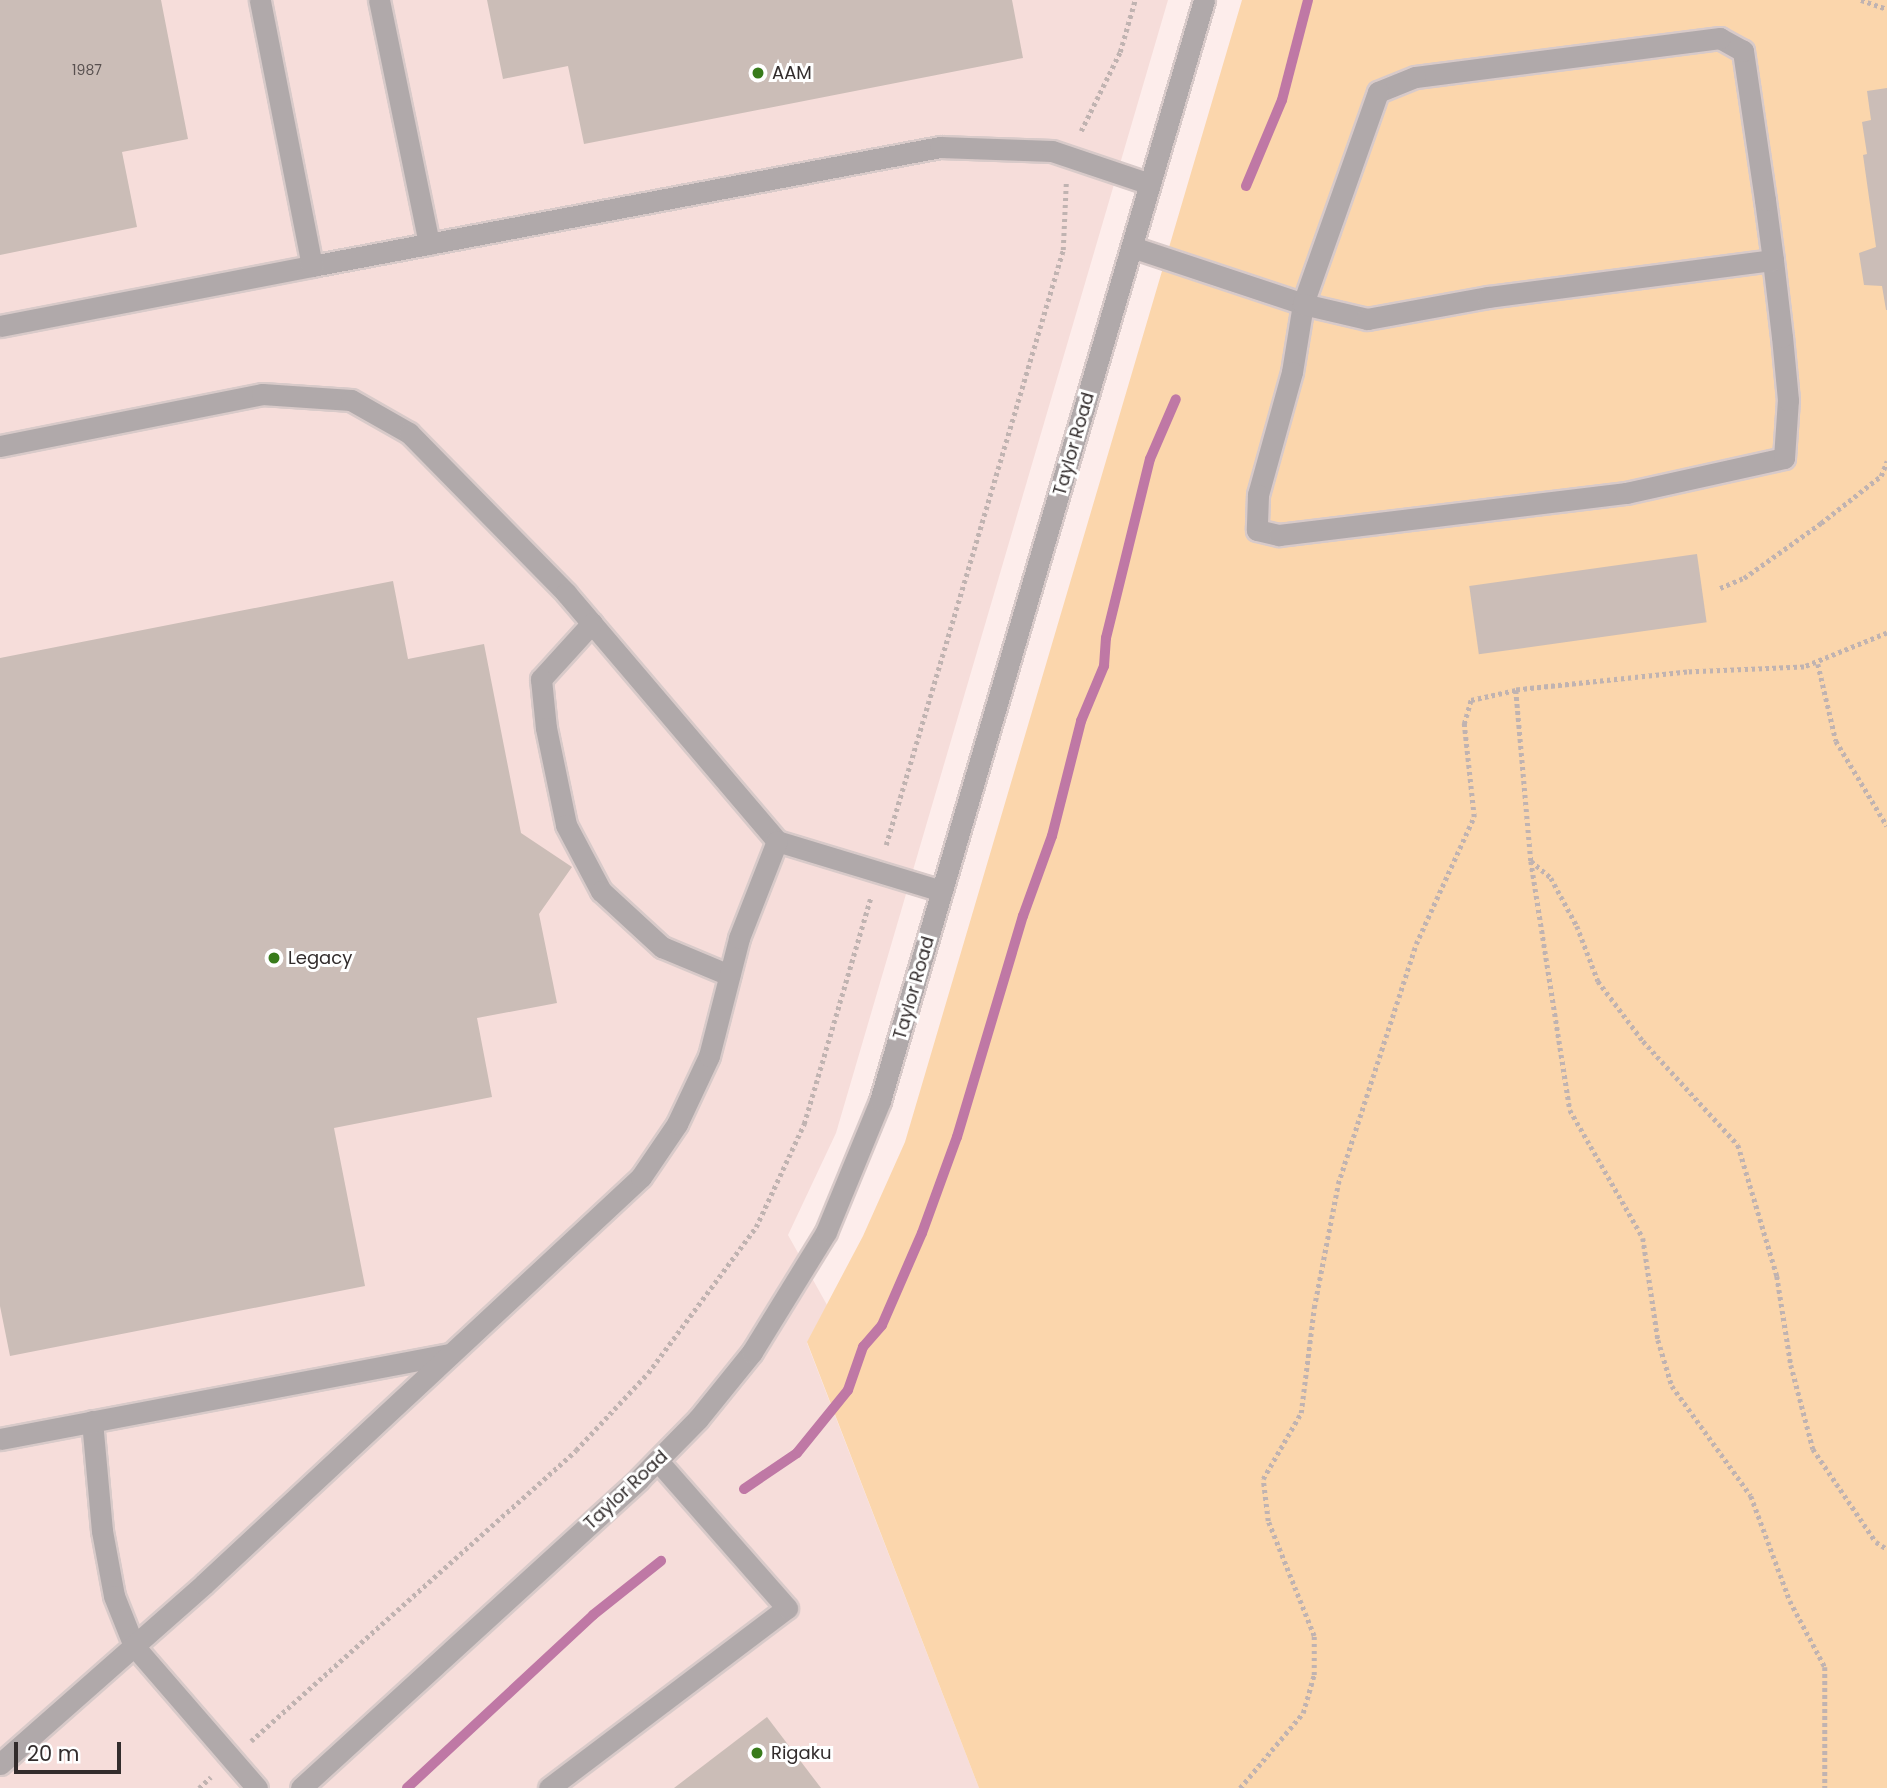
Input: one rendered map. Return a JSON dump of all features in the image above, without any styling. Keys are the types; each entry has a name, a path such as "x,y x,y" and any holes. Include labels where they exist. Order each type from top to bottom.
{"street":[{"path":"260,0 312,266"},
{"path":"379,0 429,244"},
{"name":"Taylor Road","path":"301,1788 658,1461 752,1352 826,1232 880,1101 1204,0"},
{"path":"1720,38 1742,51 1773,260 1788,400 1784,458 1626,493 1279,535 1257,530 1258,495 1292,372 1303,304 1378,92 1415,77 1720,38"},
{"path":"0,326 940,147 1052,151 1072,160 1150,184"},
{"path":"1132,247 1303,304 1367,319 1488,298 1773,260"},
{"path":"0,446 262,394 351,400 408,433 592,623 778,841 942,891"},
{"path":"592,623 541,678 546,728 566,825 601,891 662,947 729,975"},
{"path":"0,1764 134,1646 642,1177 677,1125 709,1055 738,938 778,841"},
{"path":"0,1439 448,1354"},
{"path":"92,1421 102,1531 114,1596 134,1646 257,1788"},
{"path":"549,1788 787,1608 658,1461"}],"path":[{"path":"199,1788 576,1450 648,1373 756,1227 804,1124 1063,250 1065,191 1072,160 1082,127 1120,51 1135,0"},
{"path":"1861,0 1887,9"},
{"path":"1720,588 1744,578 1821,523 1881,476 1887,461"},
{"path":"1240,1788 1303,1713 1314,1675 1314,1636 1268,1521 1263,1479 1301,1413 1314,1308 1338,1184 1416,944 1474,817 1464,724 1471,700 1516,690 1818,664 1887,633"},
{"path":"1818,664 1836,741 1887,826"},
{"path":"1516,690 1531,861 1570,1110 1643,1238 1658,1340 1672,1386 1751,1496 1790,1601 1825,1667 1825,1788"},
{"path":"1531,861 1551,878 1577,926 1598,981 1643,1041 1738,1145 1777,1276 1791,1365 1813,1449 1876,1542 1887,1549"}],"shaded area":[{"path":"0,0 1168,0 836,1133 788,1235 827,1305 807,1343 979,1788 0,1788"},
{"path":"1242,0 1887,0 1887,1788 979,1788 807,1342 863,1236 905,1142"}],"building":[{"path":"0,0 161,0 188,139 122,152 137,227 0,255"},
{"name":"AAM","path":"487,0 1012,0 1023,58 584,144 568,66 503,79"},
{"path":"1887,88 1886,310 1882,286 1864,285 1859,253 1876,247 1863,155 1867,154 1862,122 1871,120 1867,91"},
{"path":"1697,554 1707,622 1479,654 1469,586"},
{"name":"Legacy","path":"393,581 408,659 484,644 521,833 572,867 539,914 557,1003 477,1018 492,1097 334,1128 365,1286 10,1356 0,1306 0,658"},
{"name":"Rigaku","path":"767,1717 821,1788 674,1788"}],"waterway":[{"path":"1246,186 1282,100 1308,0"},
{"path":"744,1489 797,1453 848,1390 863,1347 882,1325 922,1233 957,1137 1023,916 1052,836 1081,721 1104,666 1106,638 1150,459 1176,399"},
{"path":"407,1788 593,1615 661,1561"}],"place":[{"name":"AAM","path":"758,73"},
{"name":"Legacy","path":"274,958"},
{"name":"Rigaku","path":"757,1753"}]}
